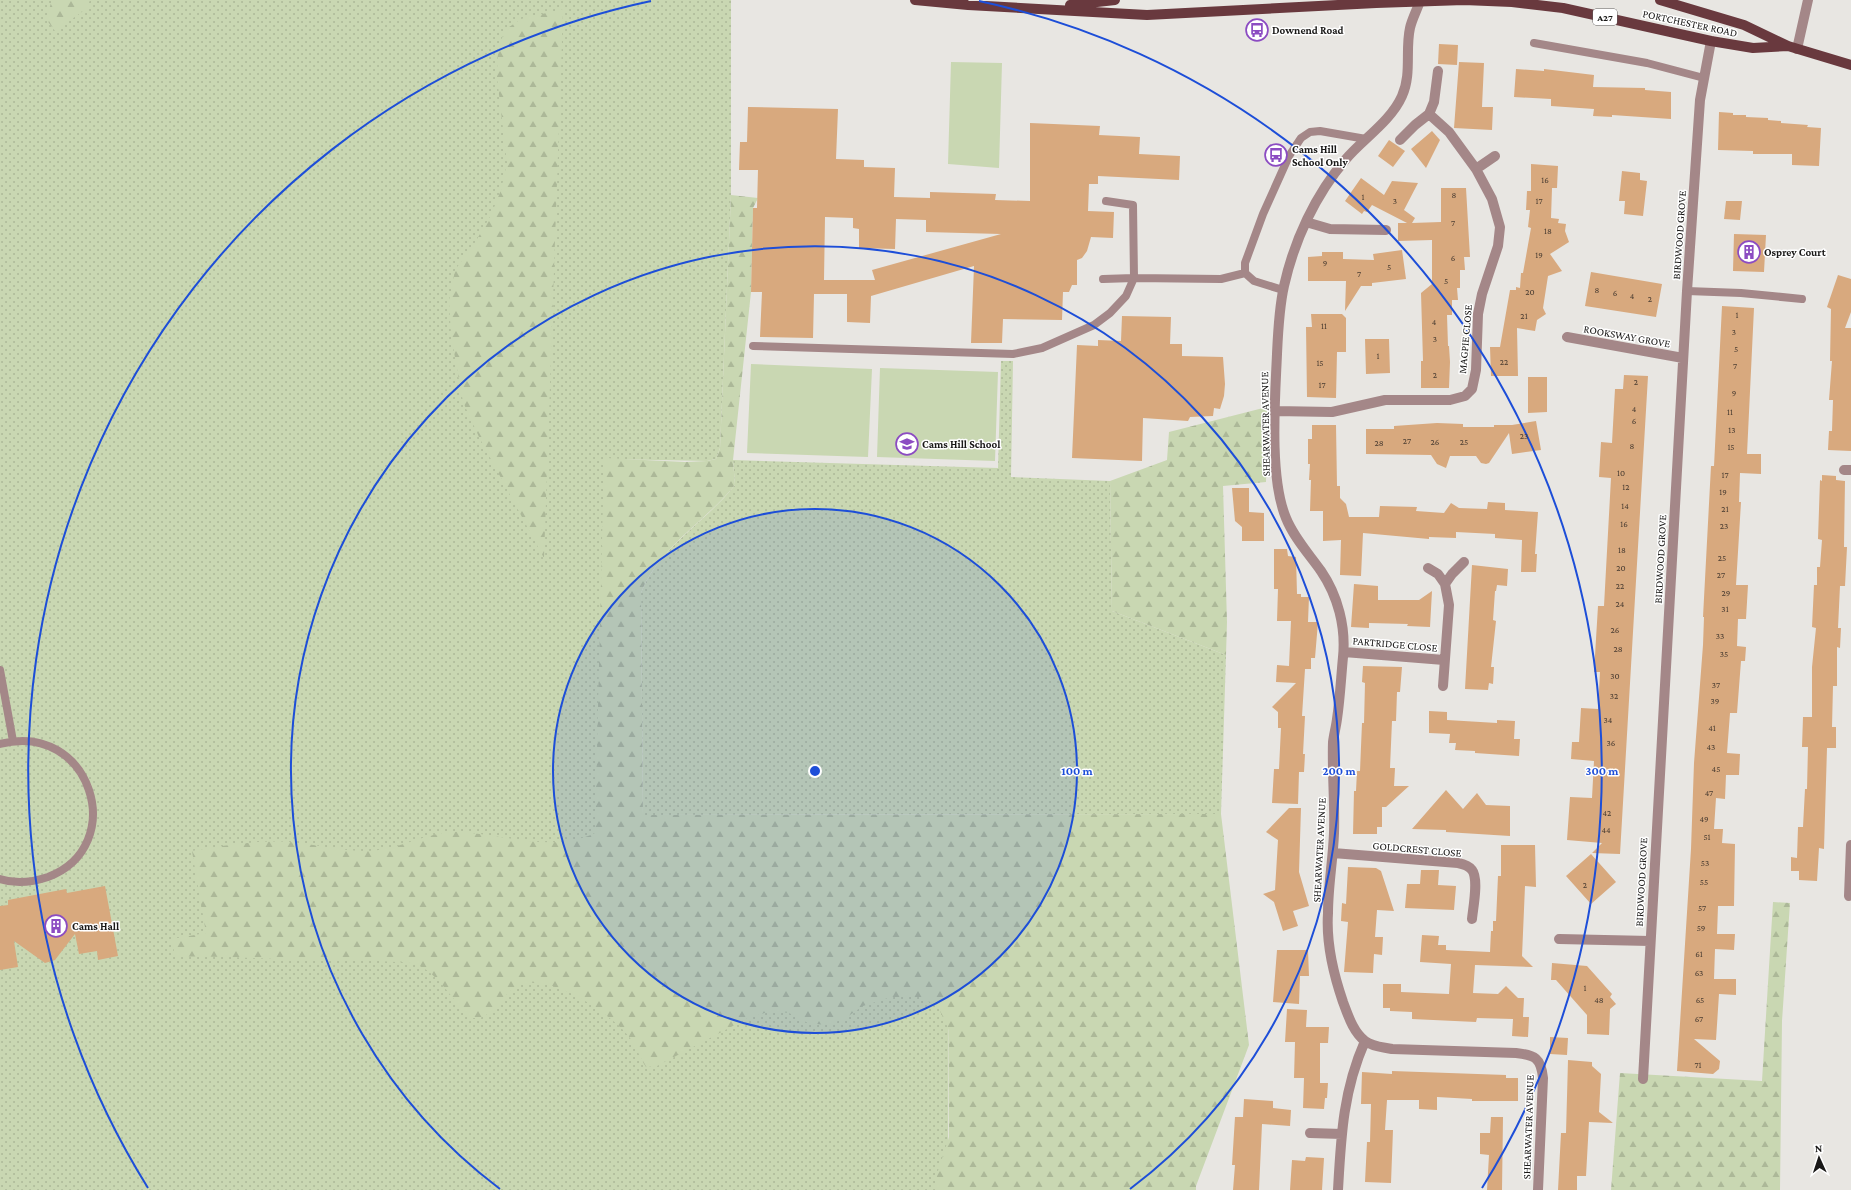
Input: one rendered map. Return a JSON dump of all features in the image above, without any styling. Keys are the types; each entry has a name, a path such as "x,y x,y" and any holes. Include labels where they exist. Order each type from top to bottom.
{"main road":[{"name":"A27","path":"915,0 968,5 1146,15 1420,1"},
{"name":"A27","path":"1040,8 1115,0"},
{"name":"PORTCHESTER ROAD","path":"1660,0 1744,25 1792,47 1851,65"},
{"name":"PORTCHESTER ROAD","path":"1420,1 1532,3 1577,11 1711,41 1753,48 1792,47"}],"street":[{"path":"1792,47 1808,0"},
{"name":"SHEARWATER AVENUE","path":"1420,1 1410,29 1408,74 1402,96 1389,114 1347,158 1327,184 1306,222 1283,290 1279,321 1275,411 1276,461 1279,494 1286,517 1295,536 1329,584 1337,603 1342,625 1344,652 1337,721 1333,738 1333,853 1328,913 1330,953 1334,973 1347,1014 1355,1030 1365,1041 1376,1046 1392,1049 1516,1053 1527,1054 1536,1058 1542,1067 1543,1078 1538,1190"},
{"name":"BIRDWOOD GROVE","path":"1643,1079 1687,291 1700,100 1711,41"},
{"path":"1400,140 1429,114 1434,102 1438,71"},
{"name":"MAGPIE CLOSE","path":"1275,411 1332,412 1385,400 1450,400 1465,396 1472,389 1476,370 1478,314 1482,294 1498,246 1500,227 1492,199 1476,169 1449,132 1429,114"},
{"path":"1476,169 1495,156"},
{"path":"1306,222 1330,229 1386,230"},
{"name":"ROOKSWAY GROVE","path":"1567,337 1683,358"},
{"path":"1428,568 1438,574 1445,584 1452,574 1464,562"},
{"name":"PARTRIDGE CLOSE","path":"1443,686 1448,605 1445,584"},
{"name":"PARTRIDGE CLOSE","path":"1344,652 1444,660"},
{"path":"1849,896 1851,845"},
{"name":"GOLDCREST CLOSE","path":"1333,853 1467,865 1473,870 1476,878 1472,919"},
{"path":"1559,938 1650,941"},
{"path":"1338,1190 1342,1134 1352,1074 1365,1041"},
{"path":"1310,1133 1342,1134"}],"lane":[{"path":"1534,43 1647,63 1704,78"},
{"path":"1283,290 1254,281 1245,273 1244,262 1262,214 1288,156 1301,138 1310,132 1320,131 1366,139"},
{"path":"753,346 1013,354 1042,348 1094,325 1110,313 1126,296 1134,278 1133,205 1106,201"},
{"path":"1103,279 1221,279 1245,273"},
{"path":"1687,291 1742,293 1802,299"},
{"path":"0,670 13,741"},
{"path":"0,744 13,741 33,741 52,747 61,752 76,765 84,778 90,792 93,812 88,836 82,850 69,865 55,874 40,880 22,882 0,879"}],"green space":[{"path":"0,0 731,0 731,195 720,448 716,459 707,461 604,459 623,815 949,978 948,1190 0,1190"},
{"path":"52,0 90,0 86,9 55,31 46,19"},
{"path":"563,9 544,558 479,437 463,402 451,335 449,301 455,270 476,241 491,215 501,190 507,163 497,77 498,47 506,29 521,19"},
{"path":"951,62 1002,63 999,168 948,164"},
{"path":"731,195 758,198 753,208 751,292 733,460 735,485 671,548 649,577 641,593 643,815 1221,814 1249,1045 1196,1186 1196,1190 936,1190 937,1174 949,1137 949,1030 938,1007 920,997 891,997 863,1006 844,1019 826,1025 808,1023 789,1013 771,1011 748,1018 657,1066 646,1067 630,1038 608,1017 576,996 559,988 542,984 527,983 514,988 497,1006 483,1017 471,1018 438,980 423,968 413,963 175,957 172,939 206,933 192,851 240,844 289,842 347,850 367,851 391,848 426,837 449,832 461,832 546,842 562,842 579,839 595,833 604,458 685,462 716,459 720,448"},
{"path":"1001,361 1013,361 1011,477 1110,481 1112,611 1226,655 1221,814 643,815 641,593 659,562 723,499 735,485 733,460 998,468"},
{"path":"751,364 872,369 868,457 747,453"},
{"path":"880,368 998,372 995,461 877,457"},
{"path":"1267,407 1266,482 1223,486 1227,622 1226,655 1112,611 1110,481 1167,460 1169,432"},
{"path":"1773,902 1790,903 1782,1021 1780,1190 1611,1190 1620,1073 1762,1081"}],"building":[{"path":"1439,44 1458,45 1457,65 1438,64"},
{"path":"1459,62 1484,63 1482,107 1493,107 1492,130 1454,128"},
{"path":"1516,69 1544,71 1544,69 1594,75 1593,87 1645,88 1645,90 1671,92 1671,119 1612,115 1612,117 1593,116 1594,109 1551,106 1551,99 1514,97"},
{"path":"748,107 838,109 836,159 864,160 864,167 895,168 894,197 930,198 930,192 996,194 995,200 1030,201 1030,123 1100,126 1099,135 1140,137 1139,154 1180,156 1179,180 1098,176 1098,184 1089,184 1088,211 1114,212 1113,238 1091,237 1087,251 1082,258 1077,260 1077,285 1072,285 1069,292 1063,292 1062,320 1003,319 1002,343 971,343 974,266 871,296 870,323 847,322 847,294 814,294 813,338 760,337 762,292 751,292 753,208 757,208 758,170 739,170 740,142 747,142","holes":["825,217 853,218 853,228 859,229 859,248 895,249 896,219 926,220 926,232 1001,234 872,270 875,280 824,280"]},
{"path":"1719,112 1733,113 1733,115 1746,115 1746,117 1768,118 1768,120 1781,121 1781,123 1808,125 1807,127 1821,128 1819,166 1792,165 1792,154 1753,154 1753,151 1718,150"},
{"path":"1432,131 1440,140 1426,168 1411,149"},
{"path":"1389,140 1405,151 1393,167 1378,156"},
{"path":"1531,164 1558,166 1557,188 1552,188 1551,218 1559,219 1558,223 1566,224 1565,231 1569,242 1550,254 1562,271 1548,276 1543,308 1546,314 1537,320 1535,331 1517,328 1518,376 1491,376 1490,347 1500,347 1510,290 1516,290 1516,287 1520,288 1521,273 1523,273 1531,228 1528,227 1530,210 1526,210 1527,191 1531,191"},
{"path":"1622,171 1640,173 1640,180 1647,181 1643,216 1624,214 1625,201 1619,201"},
{"path":"1361,178 1384,195 1392,181 1418,183 1404,210 1415,218 1412,223 1441,222 1441,188 1466,188 1470,257 1464,257 1465,270 1460,270 1460,288 1457,288 1458,300 1452,300 1452,315 1447,315 1450,362 1449,388 1421,388 1421,361 1423,361 1421,293 1432,284 1432,240 1398,241 1398,223 1407,223 1372,205 1367,212 1364,211 1362,214 1345,201"},
{"path":"1726,201 1742,201 1740,220 1724,219"},
{"name":"Osprey Court","path":"1734,234 1766,235 1764,272 1733,271"},
{"path":"1402,250 1406,279 1372,283 1372,286 1361,286 1345,311 1346,281 1308,281 1308,257 1322,256 1322,252 1343,252 1343,259 1374,260 1373,254"},
{"path":"1591,272 1662,284 1656,317 1585,306"},
{"path":"1838,275 1851,279 1851,312 1845,328 1851,328 1851,451 1828,450 1829,431 1832,431 1833,400 1829,400 1832,361 1830,361 1831,309 1827,307"},
{"path":"1722,306 1754,308 1747,454 1761,454 1761,474 1740,473 1739,502 1741,502 1736,585 1748,585 1746,619 1738,619 1737,646 1746,647 1745,661 1741,661 1737,713 1730,713 1727,753 1740,754 1739,775 1726,775 1725,799 1716,798 1714,829 1723,829 1722,843 1735,844 1734,906 1718,906 1717,934 1735,934 1734,950 1715,949 1714,979 1736,979 1736,995 1719,994 1716,1040 1694,1039 1720,1061 1719,1069 1713,1074 1677,1071 1691,849 1694,763 1703,645 1703,617 1711,466 1714,466"},
{"path":"1311,314 1342,314 1346,318 1346,352 1337,352 1336,398 1307,397 1306,327 1312,327"},
{"path":"1122,316 1171,317 1170,344 1182,344 1182,356 1223,357 1225,384 1224,396 1220,409 1214,408 1213,416 1190,417 1188,421 1143,418 1142,461 1072,458 1077,345 1098,346 1098,340 1121,341"},
{"path":"1365,339 1389,339 1390,373 1366,374"},
{"path":"1624,375 1648,376 1620,854 1592,853 1602,843 1567,840 1570,797 1592,798 1594,761 1571,759 1572,742 1579,742 1581,708 1598,709 1600,672 1594,672 1598,606 1604,606 1611,478 1599,477 1601,442 1612,443 1615,389 1623,389"},
{"path":"1528,377 1547,377 1547,412 1528,413"},
{"path":"1536,421 1541,450 1512,454 1509,433 1489,463 1486,464 1481,463 1476,456 1450,456 1446,468 1437,464 1431,455 1366,454 1366,429 1394,429 1394,426 1437,423 1463,424 1463,427 1494,427 1494,425 1512,425"},
{"path":"1312,425 1336,425 1337,486 1340,486 1340,498 1346,504 1349,517 1379,517 1380,506 1417,507 1416,511 1444,513 1451,503 1459,508 1487,509 1488,502 1505,503 1505,510 1538,512 1535,554 1537,554 1536,572 1521,572 1522,540 1495,538 1495,534 1456,532 1456,538 1429,537 1429,539 1363,533 1361,576 1340,575 1341,540 1323,541 1323,511 1310,511 1311,480 1309,480 1310,464 1308,464 1308,439 1312,439"},
{"path":"1822,475 1836,476 1836,480 1845,481 1844,547 1847,547 1845,586 1840,586 1838,628 1841,628 1840,648 1837,647 1837,686 1833,686 1832,727 1836,727 1836,748 1827,748 1824,849 1819,848 1817,881 1799,880 1799,871 1791,871 1791,857 1797,858 1798,827 1803,827 1805,789 1807,789 1808,747 1802,747 1803,717 1812,717 1812,667 1816,628 1812,627 1814,585 1817,585 1817,567 1820,567 1822,540 1818,539 1820,480 1822,481"},
{"path":"1232,488 1249,488 1249,512 1264,513 1264,541 1242,541 1242,527 1235,521"},
{"path":"1274,549 1287,549 1288,556 1296,557 1297,594 1301,594 1301,597 1309,597 1308,622 1318,622 1315,658 1311,658 1311,669 1305,669 1302,716 1305,716 1303,754 1305,754 1304,772 1299,772 1298,804 1272,803 1274,769 1279,769 1281,728 1278,728 1278,712 1272,707 1296,683 1276,682 1277,665 1289,666 1291,621 1277,621 1278,589 1274,589"},
{"path":"1472,565 1508,569 1507,586 1497,585 1495,591 1493,620 1496,621 1491,667 1494,667 1493,684 1489,683 1488,690 1465,689"},
{"path":"1354,584 1378,586 1378,600 1419,600 1432,591 1430,627 1407,626 1408,624 1369,623 1369,628 1351,627"},
{"path":"1363,666 1402,667 1400,692 1397,692 1396,721 1392,721 1390,768 1395,768 1394,786 1409,786 1386,807 1382,807 1382,827 1377,827 1377,834 1353,834 1354,791 1356,791 1357,771 1360,771 1362,723 1364,723 1365,683 1362,682"},
{"path":"1429,711 1447,712 1447,720 1497,723 1497,720 1515,721 1514,739 1520,739 1519,756 1455,750 1456,743 1449,743 1450,734 1429,733"},
{"path":"1446,790 1463,809 1477,793 1486,805 1510,806 1510,836 1446,832 1446,830 1412,829"},
{"path":"1289,808 1301,808 1299,872 1309,906 1293,911 1298,926 1283,931 1274,902 1263,894 1275,890 1278,840 1266,832"},
{"path":"1501,845 1535,845 1536,887 1525,886 1522,956 1533,967 1475,965 1473,993 1498,994 1506,986 1518,998 1524,998 1523,1017 1529,1017 1528,1037 1512,1036 1513,1019 1477,1018 1476,1022 1412,1019 1412,1012 1390,1011 1390,1008 1383,1008 1383,984 1401,984 1401,992 1449,994 1451,964 1420,962 1422,935 1439,936 1438,945 1446,945 1446,950 1490,952 1491,931 1493,931 1493,921 1496,921 1498,876 1501,876"},
{"path":"1591,854 1616,882 1591,904 1566,876"},
{"path":"1348,867 1376,868 1381,871 1394,911 1377,910 1375,937 1383,937 1382,955 1374,954 1373,973 1344,972 1348,922 1341,921 1342,903 1346,904"},
{"path":"1421,870 1439,870 1438,885 1456,886 1454,910 1405,908 1407,884 1420,884"},
{"name":"Cams Hall","path":"105,886 118,956 98,960 97,951 79,954 75,934 55,960 45,963 14,941 18,967 0,970 0,906 8,905 8,900 66,889 67,893"},
{"path":"1277,950 1308,950 1309,976 1300,976 1299,1004 1273,1002"},
{"path":"1552,963 1587,966 1612,994 1610,997 1616,1004 1610,1009 1609,1035 1587,1034 1587,1015 1556,980 1551,980"},
{"path":"1287,1009 1307,1010 1306,1027 1329,1027 1328,1043 1320,1043 1320,1083 1328,1083 1327,1098 1325,1098 1324,1109 1303,1108 1304,1078 1294,1078 1295,1042 1285,1042"},
{"path":"1550,1037 1568,1038 1567,1055 1550,1054"},
{"path":"1568,1060 1592,1062 1592,1066 1601,1074 1599,1112 1613,1123 1589,1122 1586,1176 1577,1176 1577,1190 1558,1190 1561,1133 1566,1133"},
{"path":"1392,1071 1506,1075 1506,1078 1518,1078 1518,1101 1472,1101 1472,1099 1437,1097 1437,1110 1419,1109 1419,1100 1387,1100 1385,1130 1393,1130 1391,1183 1365,1182 1367,1142 1370,1142 1371,1104 1361,1104 1362,1072 1392,1074"},
{"path":"1244,1099 1273,1101 1273,1108 1291,1110 1290,1126 1262,1124 1259,1190 1233,1190 1235,1165 1232,1165 1235,1117 1243,1117"},
{"path":"1491,1117 1503,1117 1502,1190 1487,1190 1489,1155 1480,1154 1480,1133 1490,1133"},
{"path":"1306,1157 1324,1158 1322,1190 1290,1190 1292,1160 1305,1161"}],"place":[{"name":"Downend Road","path":"1257,30"},
{"name":"Cams Hill School Only","path":"1276,155"},
{"name":"Osprey Court","path":"1749,252"},
{"name":"Cams Hill School","path":"907,444"},
{"name":"Cams Hall","path":"56,926"}]}
